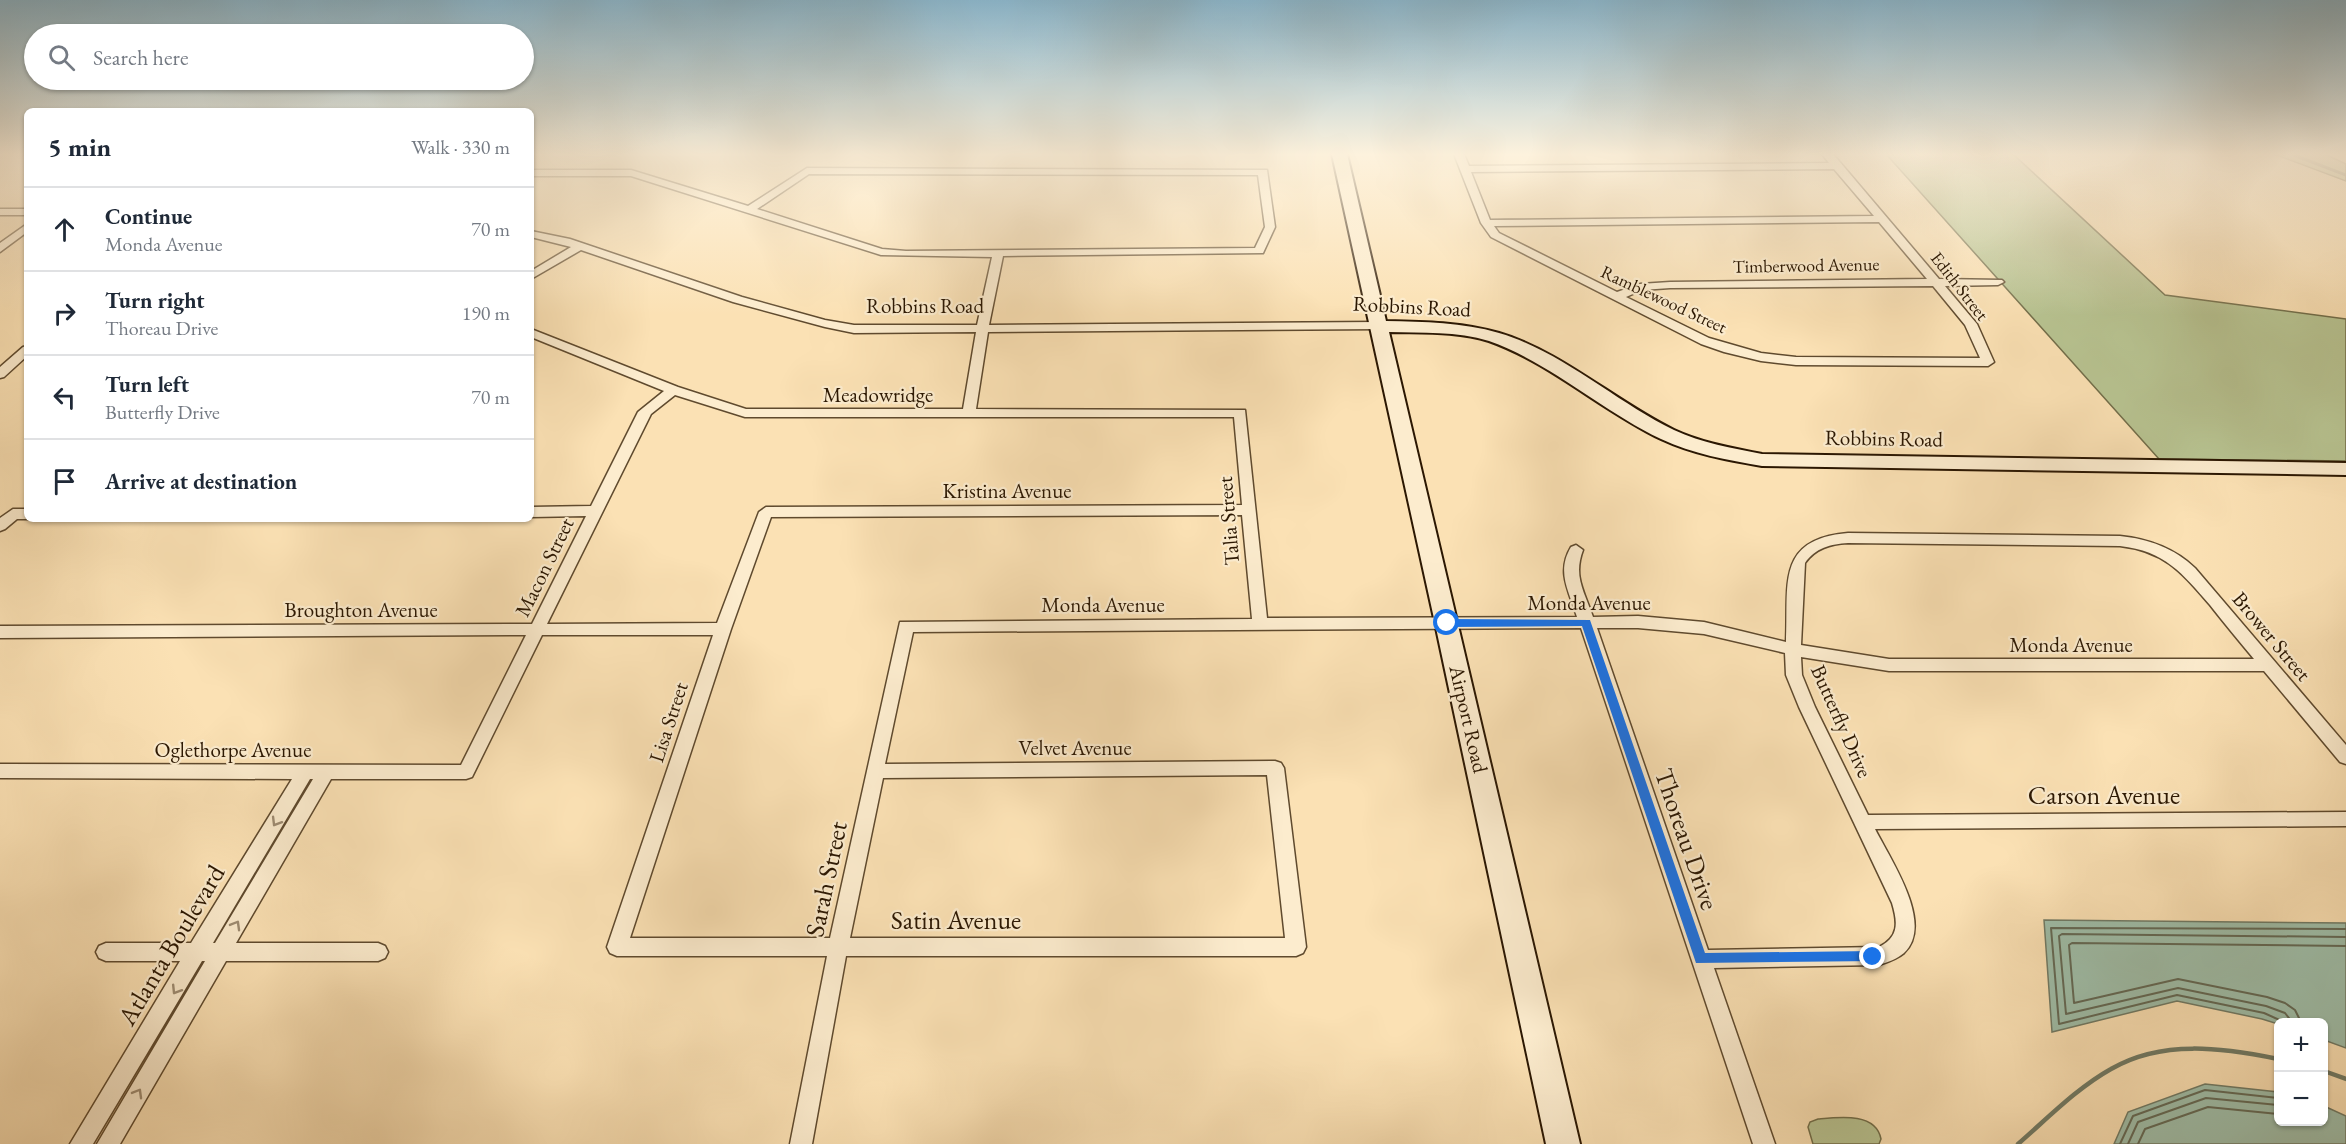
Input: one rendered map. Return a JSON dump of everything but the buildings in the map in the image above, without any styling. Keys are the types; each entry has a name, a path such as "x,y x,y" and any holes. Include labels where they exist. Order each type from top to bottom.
{"main road":[{"name":"Airport Road","path":"1351,207 1563,1144"},
{"name":"Robbins Road","path":"1379,326 1461,330 1494,337 1522,348 1667,434 1711,451 1762,460 2346,470"}],"street":[{"path":"745,207 880,252 998,255 1259,251 1270,226 1268,207"},
{"name":"Ramblewood Street","path":"1480,207 1486,223 1495,235 1705,341 1761,357 1796,362 1988,362"},
{"name":"Edith Street","path":"1871,207 1971,324 1988,362"},
{"path":"0,212 24,212"},
{"path":"1486,223 1881,219"},
{"path":"0,249 24,230"},
{"name":"Robbins Road","path":"534,235 580,246 815,323 854,329 1379,326"},
{"path":"534,274 580,246"},
{"path":"969,414 982,329 998,255"},
{"name":"Timberwood Avenue","path":"1616,297 1640,287 1670,285 1998,282"},
{"name":"Meadowridge","path":"534,334 673,390 745,413 1240,413"},
{"path":"0,374 24,353"},
{"name":"Macon Street","path":"466,772 645,412 673,390"},
{"name":"Talia Street","path":"1240,413 1260,625"},
{"name":"Kristina Avenue","path":"766,512 1249,510"},
{"path":"534,512 594,511"},
{"name":"Lisa Street","path":"617,947 723,629 766,512"},
{"path":"0,526 20,514"},
{"name":"Butterfly Drive","path":"1701,959 1866,957 1884,954 1897,946 1907,930 1905,911 1802,694 1793,669 1799,561 1811,548 1827,540 1848,538 2120,541 2140,543 2159,550"},
{"name":"Thoreau Drive","path":"1576,550 1570,565 1570,573 1764,1144"},
{"name":"Brower Street","path":"2159,550 2187,569 2346,757"},
{"name":"Monda Avenue","path":"906,626 1649,622 1685,626 1847,660 1900,666 2268,664"},
{"name":"Sarah Street","path":"801,1144 838,947 906,626"},
{"name":"Broughton Avenue","path":"0,632 723,629"},
{"name":"Velvet Avenue","path":"876,771 1275,768 1296,947"},
{"name":"Oglethorpe Avenue","path":"1,772 466,772"},
{"name":"Atlanta Boulevard","path":"81,1144 305,772"},
{"name":"Atlanta Boulevard","path":"108,1144 326,772"},
{"name":"Carson Avenue","path":"1863,822 2346,819"},
{"name":"Satin Avenue","path":"617,947 1296,947"},
{"path":"106,952 220,954 378,952"}],"shaded area":[{"path":"1934,207 2071,207 2165,295 2346,319 2346,461 2159,459"},
{"path":"1846,1117 1864,1120 1878,1130 1881,1139 1879,1144 1813,1144 1808,1127 1810,1122 1818,1119"}],"water":[{"path":"2044,920 2346,923 2346,1048 2328,1041 2328,1018 2274,1018 2274,1023 2177,1001 2052,1032"},
{"path":"2205,1084 2274,1092 2274,1126 2328,1126 2328,1108 2346,1116 2346,1144 2114,1144 2128,1112"}],"waterway":[{"path":"2018,1144 2086,1085 2111,1069 2151,1053 2214,1049 2274,1058"},
{"path":"2327,1072 2346,1079"}],"route":[{"path":"1447,623 1586,623 1701,959 1873,957"}]}
